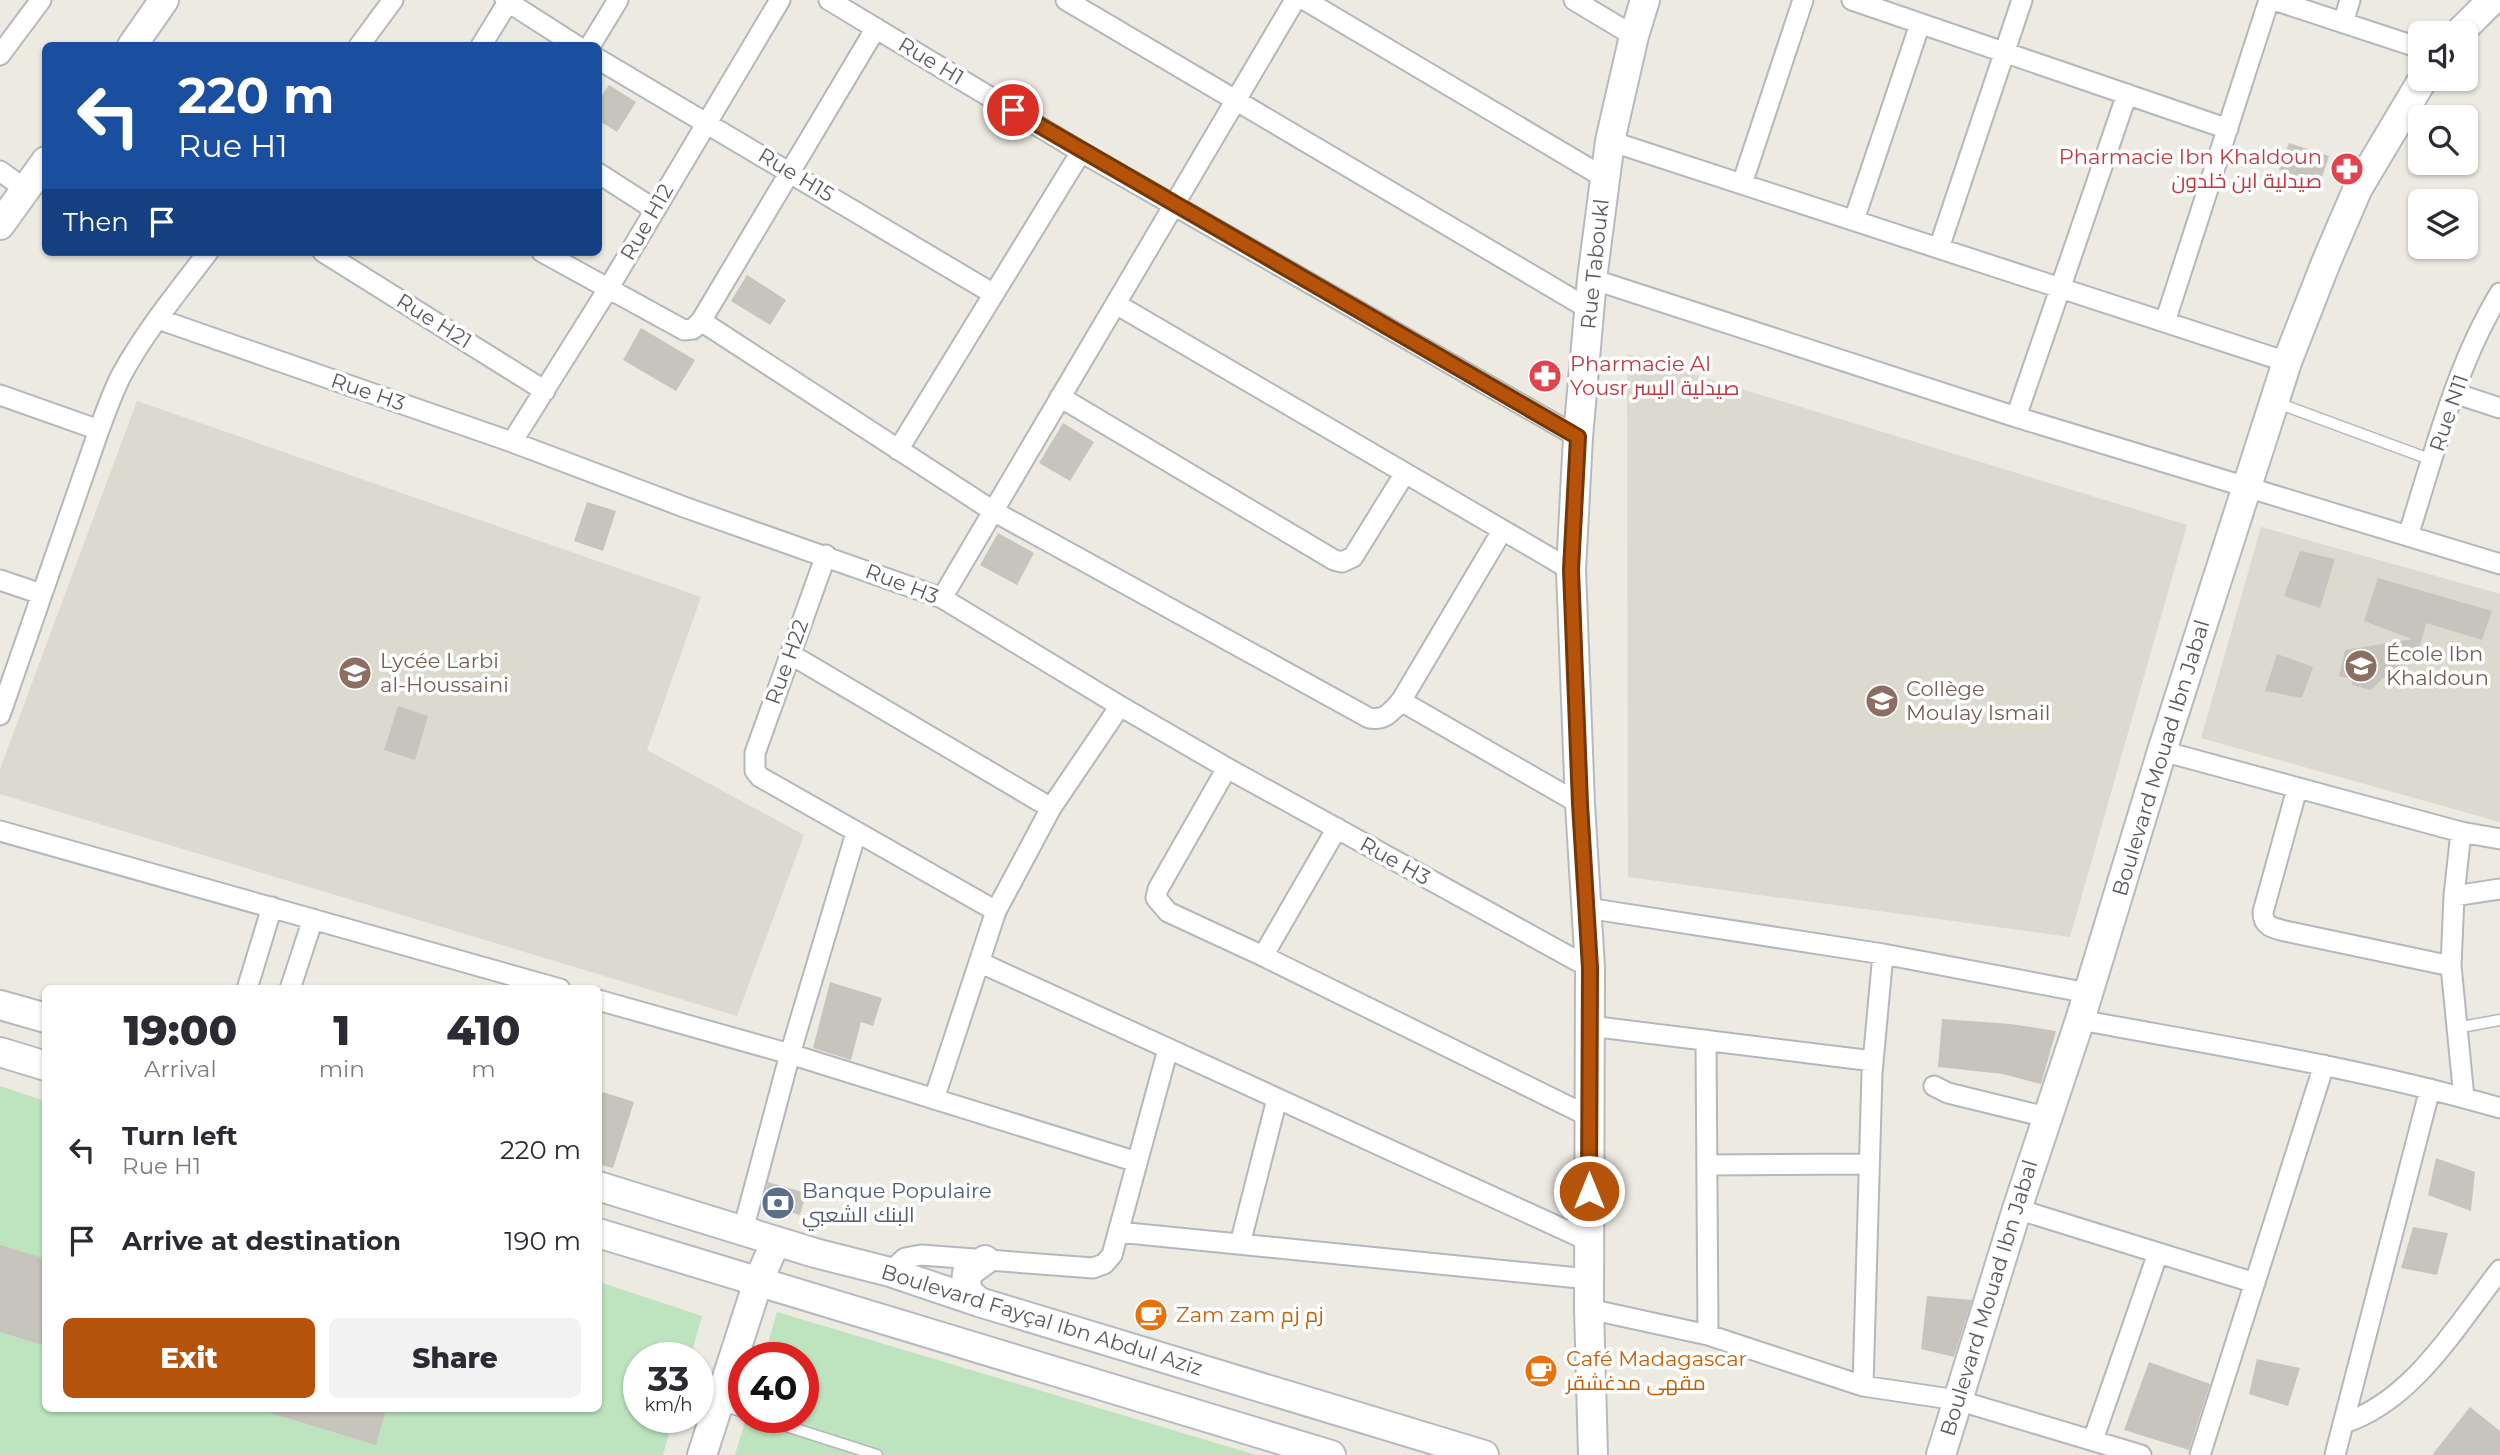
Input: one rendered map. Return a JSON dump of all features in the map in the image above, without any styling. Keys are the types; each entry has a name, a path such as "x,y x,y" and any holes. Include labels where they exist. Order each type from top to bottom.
{"main road":[{"path":"134,42 164,0"},
{"name":"Rue Taboukl","path":"1593,1455 1589,1308 1590,968 1580,804 1571,570 1578,437 1592,279 1605,178 1610,141 1633,36 1645,0"},
{"path":"2471,21 2492,0"},
{"name":"Boulevard Mouad Ibn Jabal","path":"1941,1455 2287,362 2358,188 2416,91"},
{"path":"0,225 42,167"},
{"path":"0,1005 42,1017"},
{"path":"0,1052 42,1065"},
{"name":"Boulevard Fayçal Ibn Abdul Aziz","path":"602,1187 776,1241 890,1272 1484,1455"},
{"path":"602,1234 1331,1455"},
{"path":"745,1342 758,1282 776,1241"},
{"path":"979,1301 966,1290 967,1273 985,1260"},
{"path":"702,1455 728,1413"}],"street":[{"path":"362,42 393,0"},
{"path":"592,42 618,0"},
{"name":"Rue H12","path":"512,442 608,289 780,0"},
{"name":"Rue H1","path":"829,0 1081,152 1578,437"},
{"path":"1066,0 1590,309"},
{"path":"942,598 1296,0"},
{"path":"1304,0 1605,178"},
{"path":"1574,0 1633,36"},
{"path":"1742,184 1803,0"},
{"path":"1852,0 2228,129"},
{"path":"1939,248 2022,0"},
{"path":"2165,322 2272,0 2408,44"},
{"path":"2343,23 2350,0"},
{"path":"483,42 506,1 571,42"},
{"path":"0,55 35,2"},
{"path":"1854,220 1920,23"},
{"path":"549,256 684,330 693,329 701,321 876,28"},
{"name":"Rue H15","path":"602,61 707,121 992,293"},
{"path":"2016,417 2127,94"},
{"path":"1610,141 2287,362"},
{"path":"898,450 1081,152"},
{"path":"0,171 25,189"},
{"path":"602,176 654,209"},
{"path":"0,715 99,430 122,375 158,319 205,256"},
{"name":"Rue H21","path":"329,256 545,390"},
{"path":"1592,279 2016,417 2500,564"},
{"name":"Rue N11","path":"2407,536 2454,393 2482,324 2500,293"},
{"path":"1116,304 1571,570"},
{"name":"Rue H3","path":"158,319 512,442 684,507 942,598 1227,768 1590,968"},
{"path":"701,321 993,511 1368,718 1390,715 1401,701 1502,531"},
{"path":"2454,393 2500,408"},
{"path":"0,396 99,430"},
{"path":"1060,397 1334,560 1342,562 1353,557 1405,473"},
{"name":"Rue H22","path":"826,555 755,753 755,771 760,777 856,833"},
{"path":"0,580 41,594"},
{"path":"790,654 1051,808"},
{"path":"1401,701 1580,804"},
{"path":"934,1099 996,911 1051,808 1120,706"},
{"path":"2162,751 2461,832 2500,839"},
{"path":"1227,768 1158,889 1156,898 1168,912 1590,1117"},
{"path":"2297,789 2263,912 2268,926 2451,967"},
{"path":"1263,956 1337,828"},
{"path":"0,831 546,985"},
{"path":"2461,832 2454,896 2451,967 2464,1098"},
{"path":"743,1230 790,1054 856,833 996,911"},
{"path":"2454,896 2500,889"},
{"path":"248,985 272,907"},
{"path":"1587,908 1883,954 2084,1007 2500,1108"},
{"path":"291,985 313,919"},
{"path":"1863,1386 1873,1061 1883,954"},
{"path":"979,962 1589,1241"},
{"path":"602,1001 790,1054 1137,1162"},
{"path":"1590,1026 1873,1061"},
{"path":"1706,1040 1708,1335"},
{"path":"890,1272 905,1258 921,1255 1093,1268 1104,1264 1112,1255 1168,1049"},
{"path":"2200,1455 2324,1065"},
{"path":"1934,1086 1948,1093 2046,1117"},
{"path":"2335,1455 2430,1089"},
{"path":"1241,1244 1277,1099"},
{"path":"1707,1165 1870,1164"},
{"path":"2017,1209 2255,1283"},
{"path":"1118,1232 1589,1279"},
{"path":"2093,1440 2158,1253"},
{"path":"2344,1423 2366,1415 2410,1380 2436,1352 2500,1270"},
{"path":"1589,1308 1708,1335 1863,1386 1957,1399 2141,1455"}],"lane":[{"path":"2274,402 2432,460"},
{"path":"2456,1028 2500,1020"},
{"path":"808,1433 877,1455"}],"shaded area":[{"name":"Collège Moulay Ismail","path":"1627,354 2187,525 2070,937 1628,877"},
{"name":"Lycée Larbi al-Houssaini","path":"137,401 701,597 647,750 804,835 737,1016 0,794 0,769"},
{"name":"École Ibn Khaldoun","path":"2261,527 2500,594 2500,822 2201,738"}],"green space":[{"path":"0,1086 42,1100 42,1412 602,1412 602,1283 702,1316 695,1342 623,1342 623,1433 669,1433 663,1455 0,1455"},
{"path":"777,1312 1256,1455 735,1455 742,1433 819,1433 819,1342 769,1342"}],"building":[{"path":"609,85 636,102 617,132 602,123 602,95"},
{"path":"2289,143 2329,156 2320,183 2279,170"},
{"path":"747,275 786,300 770,325 731,301"},
{"path":"641,328 695,360 676,391 623,360"},
{"path":"1063,423 1094,442 1070,481 1039,463"},
{"path":"587,502 616,511 603,551 574,541"},
{"path":"998,533 1034,553 1017,585 980,565"},
{"path":"2300,551 2335,559 2320,608 2284,596"},
{"path":"2378,578 2492,611 2482,640 2426,623 2417,657 2401,658 2395,682 2383,678 2371,690 2352,685 2352,679 2339,676 2345,650 2412,639 2364,621"},
{"path":"2277,654 2313,667 2302,698 2265,691"},
{"path":"398,706 428,716 415,760 384,750"},
{"path":"830,982 882,998 873,1026 861,1022 851,1060 813,1048"},
{"path":"1942,1019 2011,1024 2056,1031 2041,1084 2003,1074 1938,1067"},
{"path":"603,1092 634,1102 613,1168 602,1165"},
{"path":"2436,1158 2475,1172 2471,1211 2428,1195"},
{"path":"768,1182 806,1193 800,1215 763,1204"},
{"path":"2413,1227 2448,1233 2437,1275 2401,1268"},
{"path":"0,1245 42,1258 42,1345 0,1332"},
{"path":"1927,1296 1972,1300 1954,1357 1921,1349"},
{"path":"2257,1359 2300,1368 2288,1406 2249,1394"},
{"path":"2149,1362 2210,1384 2189,1450 2124,1430"},
{"path":"2470,1407 2500,1431 2500,1455 2432,1455"},
{"path":"271,1412 385,1412 376,1445"}],"place":[{"name":"Pharmacie Ibn Khaldoun صيدلية ابن خلدون","path":"2347,169"},
{"name":"Pharmacie Al Yousr صيدلية اليسر","path":"1545,376"},
{"name":"École Ibn Khaldoun","path":"2361,666"},
{"name":"Lycée Larbi al-Houssaini","path":"355,673"},
{"name":"Collège Moulay Ismail","path":"1882,701"},
{"name":"Banque Populaire البنك الشعبي","path":"778,1203"},
{"name":"Zam zam زم زم","path":"1151,1315"},
{"name":"Café Madagascar مقهى مدغشقر","path":"1541,1371"}],"route":[{"path":"1013,110 1081,152 1578,437 1571,570 1580,804 1590,968 1589,1191"}]}
